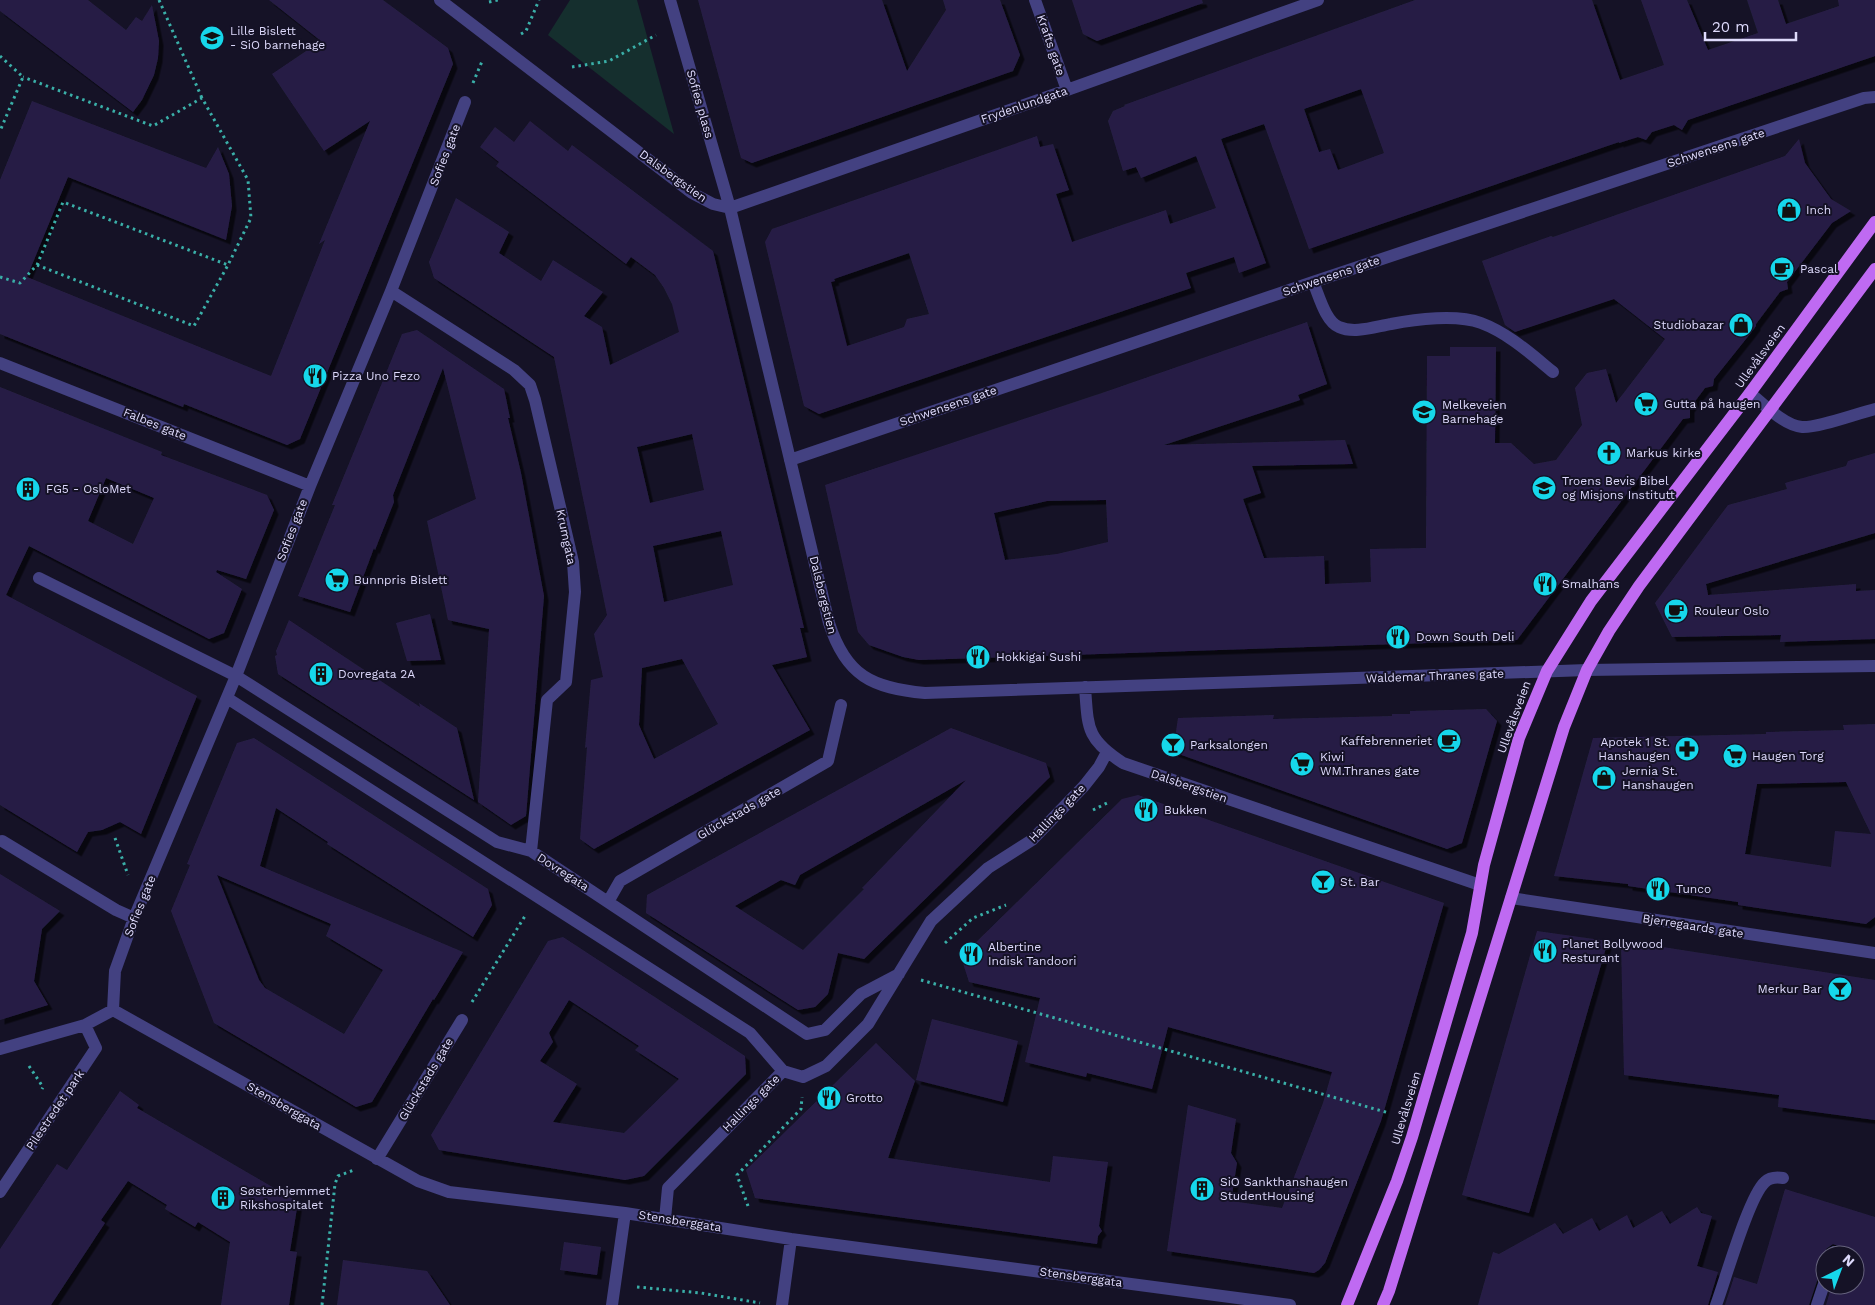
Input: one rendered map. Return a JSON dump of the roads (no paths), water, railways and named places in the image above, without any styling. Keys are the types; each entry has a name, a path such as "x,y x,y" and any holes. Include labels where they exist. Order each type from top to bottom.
{"main road":[{"name":"Ullevålsveien","path":"1347,1305 1397,1181 1412,1137 1472,933 1490,840 1519,738 1547,671 1590,601 1750,393 1875,222"},
{"path":"1383,1305 1419,1197 1564,727 1587,670 1639,586 1875,269"}],"street":[{"name":"Dalsbergstien","path":"440,0 692,193 713,204 730,208 829,623 835,642 845,659 859,673 878,683 898,690 925,693 1085,687 1088,724 1096,742 1106,752 1123,762 1480,885"},
{"name":"Sofies plass","path":"670,0 730,208"},
{"name":"Krafts gate","path":"1035,0 1066,90"},
{"name":"Frydenlundgata","path":"730,208 1318,0"},
{"name":"Schwensens gate","path":"790,460 1313,282 1864,98 1875,97"},
{"name":"Sofies gate","path":"113,1010 115,971 134,918 236,676 310,486 391,291 465,102"},
{"path":"1313,282 1328,316 1336,326 1350,331 1415,319 1450,318 1479,322 1518,344 1553,372"},
{"name":"Krumgata","path":"391,291 514,370 530,385 535,400 573,562 575,592 566,682 547,700 530,851"},
{"name":"Falbes gate","path":"0,363 310,486"},
{"path":"1750,393 1789,423 1802,427 1819,425 1875,409"},
{"name":"Dovregata","path":"39,578 236,676 497,842 530,851 807,1034 825,1030 861,994 899,974"},
{"name":"Waldemar Thranes gate","path":"1085,687 1547,671 1875,666"},
{"path":"227,698 750,1033 783,1071"},
{"name":"Glückstads gate","path":"608,902 620,881 828,762 841,705"},
{"name":"Hallings gate","path":"665,1219 668,1188 783,1071 803,1077 826,1066 868,1024 931,921 988,868 1032,840 1084,786 1099,767 1106,752"},
{"path":"2,841 116,910 134,918"},
{"name":"Bjerregaards gate","path":"1511,898 1875,953"},
{"path":"0,1049 85,1025 113,1010"},
{"name":"Stensberggata","path":"113,1010 377,1159 418,1181 449,1192 625,1213 791,1239 1290,1305"},
{"name":"Glückstads gate","path":"377,1159 462,1020"},
{"name":"Pilestredet park","path":"0,1192 96,1048 85,1025"},
{"path":"1716,1305 1756,1196 1764,1183 1771,1178 1783,1178"},
{"path":"612,1305 625,1213"},
{"path":"782,1305 791,1239"}],"place":[{"name":"Lille Bislett - SiO barnehage","path":"212,38"},
{"name":"Inch","path":"1789,210"},
{"name":"Pascal","path":"1782,269"},
{"name":"Studiobazar","path":"1741,325"},
{"name":"Pizza Uno Fezo","path":"315,376"},
{"name":"Gutta på haugen","path":"1646,404"},
{"name":"Melkeveien Barnehage","path":"1424,412"},
{"name":"Markus kirke","path":"1609,453"},
{"name":"Troens Bevis Bibel og Misjons Institutt","path":"1544,488"},
{"name":"FG5 - OsloMet","path":"28,489"},
{"name":"Bunnpris Bislett","path":"337,580"},
{"name":"Smalhans","path":"1545,584"},
{"name":"Rouleur Oslo","path":"1676,611"},
{"name":"Down South Deli","path":"1398,637"},
{"name":"Hokkigai Sushi","path":"978,657"},
{"name":"Dovregata 2A","path":"321,674"},
{"name":"Kaffebrenneriet","path":"1449,741"},
{"name":"Parksalongen","path":"1173,745"},
{"name":"Apotek 1 St. Hanshaugen","path":"1687,749"},
{"name":"Haugen Torg","path":"1735,756"},
{"name":"Kiwi WM.Thranes gate","path":"1302,764"},
{"name":"Jernia St. Hanshaugen","path":"1604,778"},
{"name":"Bukken","path":"1146,810"},
{"name":"St. Bar","path":"1323,882"},
{"name":"Tunco","path":"1658,889"},
{"name":"Planet Bollywood Resturant","path":"1545,951"},
{"name":"Albertine Indisk Tandoori","path":"971,954"},
{"name":"Merkur Bar","path":"1840,989"},
{"name":"Grotto","path":"829,1098"},
{"name":"SiO Sankthanshaugen StudentHousing","path":"1202,1189"},
{"name":"Søsterhjemmet Rikshospitalet","path":"223,1198"}]}
